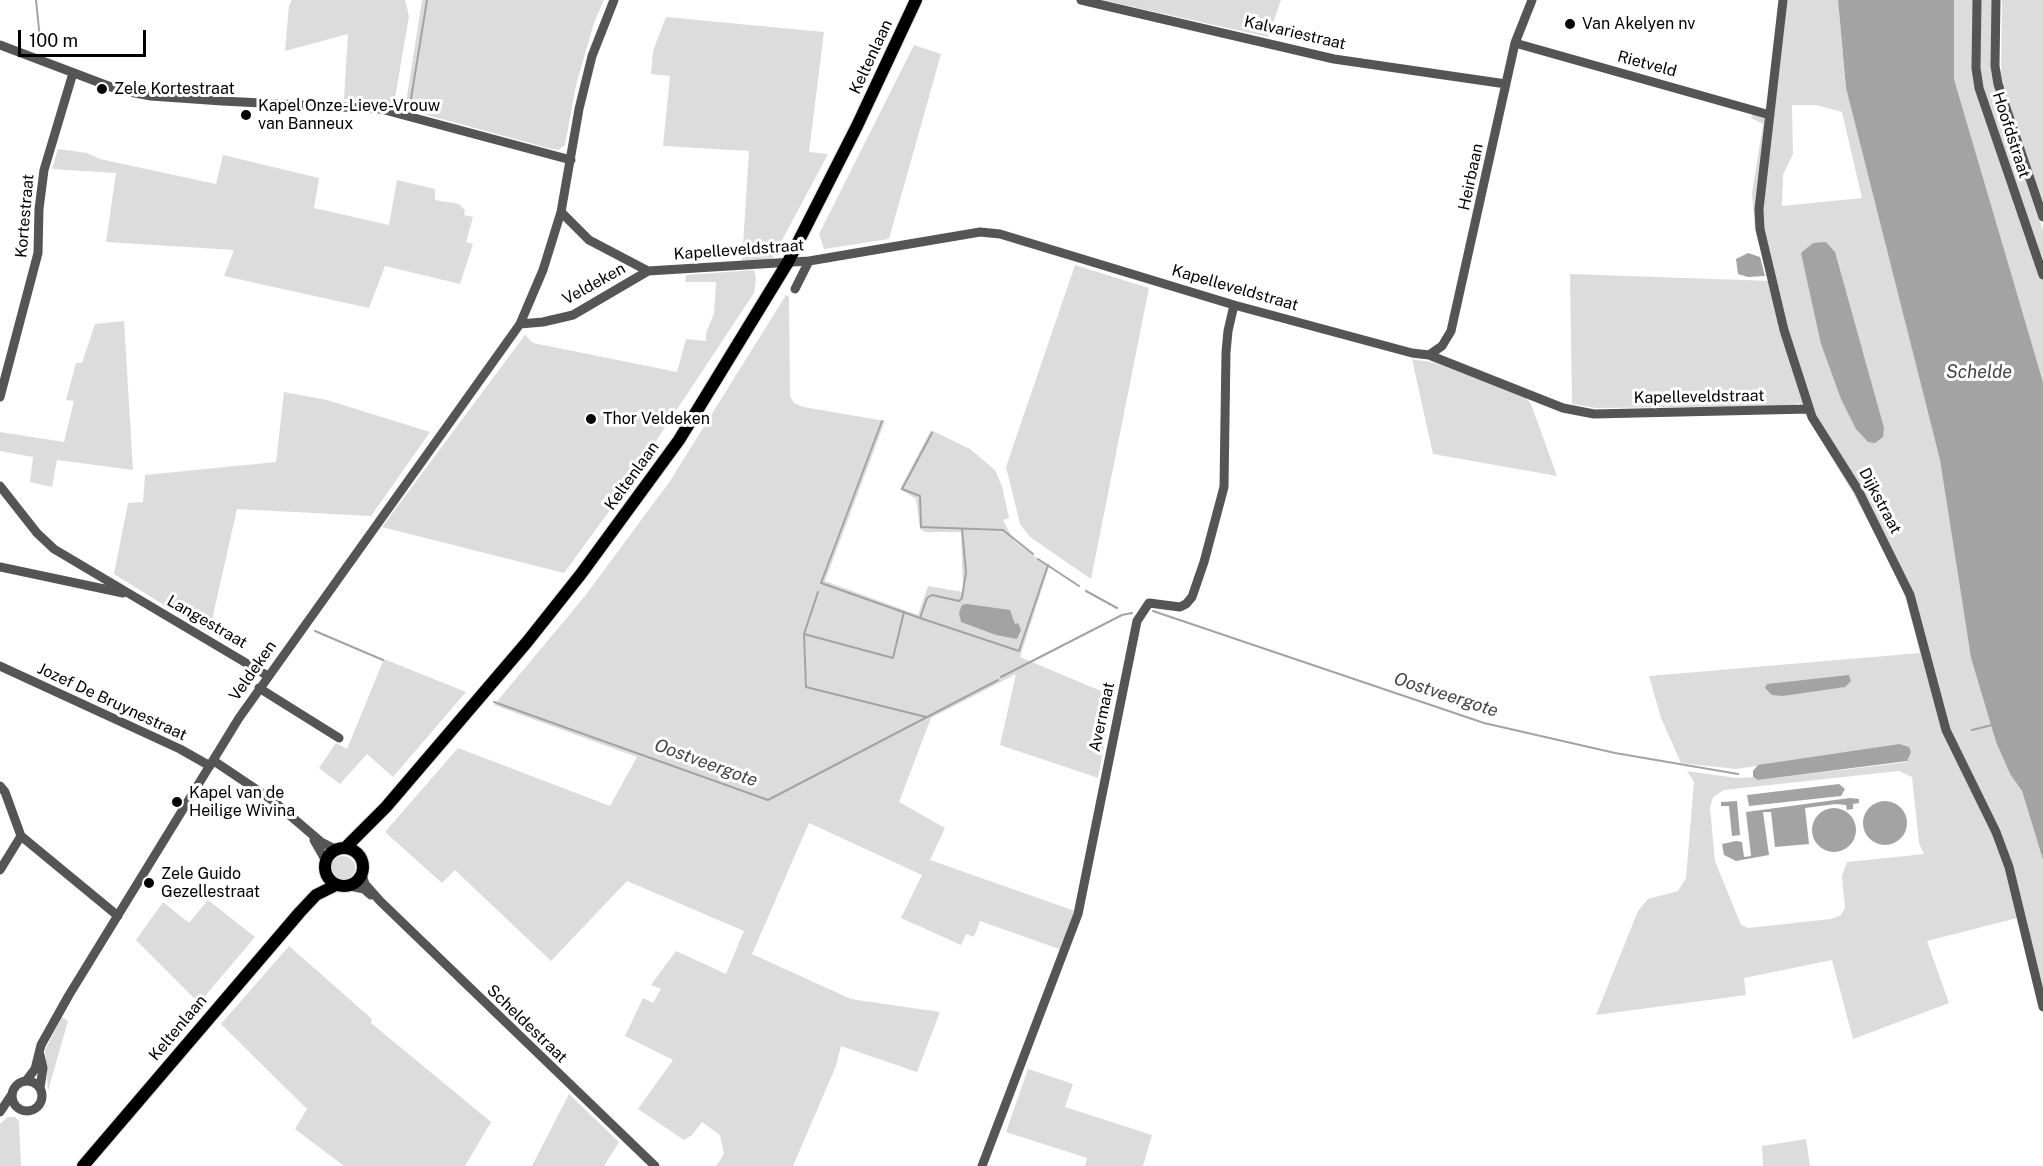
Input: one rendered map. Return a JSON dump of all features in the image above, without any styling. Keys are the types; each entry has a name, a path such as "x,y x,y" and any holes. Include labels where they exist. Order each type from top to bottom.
{"main road":[{"name":"Keltenlaan","path":"300,912 321,880 326,864 386,807 534,633 635,502 707,397 788,262 857,126 916,0"},
{"name":"Keltenlaan","path":"362,875 362,859 368,836 386,807"},
{"path":"341,849 354,851 362,859"},
{"path":"326,864 327,876 336,885 350,886 362,875"},
{"name":"Keltenlaan","path":"83,1166 300,912 316,895 336,885"}],"street":[{"name":"Veldeken","path":"0,1114 18,1084 26,1081 35,1069 39,1052 69,994 260,688 520,324 543,270 561,212 592,56 614,0"},
{"name":"Kalvariestraat","path":"1081,0 1334,58 1506,84"},
{"name":"Heirbaan","path":"1429,355 1442,346 1451,331 1515,43 1532,0"},
{"name":"Dijkstraat","path":"1783,0 1759,198 1760,229 1786,338 1809,410 1858,490 1910,595 1946,730 1996,832 2009,867 2043,1007"},
{"name":"Hoofdstraat","path":"1977,0 1976,68 1979,88 2043,275"},
{"path":"1996,0 1995,66 1998,84 2043,217"},
{"name":"Rietveld","path":"1515,43 1770,115"},
{"path":"0,45 119,90 151,96 381,109 571,160"},
{"name":"Kortestraat","path":"0,397 38,253 39,209 44,170 73,73"},
{"name":"Veldeken","path":"561,212 589,240 648,271"},
{"name":"Kapelleveldstraat","path":"648,271 809,261 964,234 1000,234 1234,306 1412,353 1429,355 1546,402 1594,414 1809,410"},
{"path":"795,289 809,261"},
{"name":"Veldeken","path":"520,324 543,322 573,315 648,271"},
{"name":"Avermaat","path":"982,1166 1078,914 1137,621 1149,603 1180,607 1186,604 1192,597 1204,562 1224,487 1227,342 1234,306"},
{"name":"Langestraat","path":"0,486 37,533 54,549 268,676"},
{"name":"Langestraat","path":"0,567 131,595"},
{"name":"Jozef De Bruynestraat","path":"0,666 212,764"},
{"path":"260,688 339,738"},
{"path":"212,764 272,800 321,842 341,849"},
{"path":"0,786 5,792 21,836 118,916"},
{"path":"307,831 326,864"},
{"path":"0,870 21,836"},
{"name":"Scheldestraat","path":"362,875 365,884 380,902"},
{"name":"Scheldestraat","path":"350,886 364,889 380,902 655,1166"},
{"name":"Veldeken","path":"0,1114 16,1106 25,1111 36,1108 42,1097 40,1088 43,1068 39,1052"},
{"path":"26,1081 40,1088"},
{"path":"12,1094 16,1106"}],"shaded area":[{"path":"292,0 405,0 409,16 394,104 344,99 348,34 285,51 289,5"},
{"path":"422,0 604,0 594,23 576,85 565,145 558,150 548,148 405,109"},
{"path":"1102,0 1281,0 1268,37"},
{"path":"1785,0 1838,0 1846,88 1940,460 1971,658 1996,742 2010,774 2022,791 2043,860 2043,1007 2021,917 1927,941 1949,1003 1853,1039 1832,960 1744,978 1746,995 1596,1015 1638,911 1648,899 1678,891 1686,878 1694,782 1687,771 1736,778 1753,777 1758,780 1907,762 1899,744 1736,769 1681,763 1661,718 1649,676 1920,653 1906,599 1895,572 1853,493 1799,403 1789,406 1596,408 1572,404 1570,274 1772,281 1764,246 1759,246 1755,229 1752,193 1763,124 1751,118 1753,113 1764,117 1767,122","holes":["1792,105 1816,105 1842,112 1862,198 1782,206 1783,175 1793,154","1899,771 1912,777 1919,843 1924,854 1847,862 1842,876 1845,908 1841,915 1831,919 1748,928 1741,925 1715,861 1710,808 1713,797 1724,790"]},
{"path":"1954,0 1992,0 1994,84 2043,230 2043,382 1954,79"},
{"path":"2002,0 2043,0 2043,205 2001,84"},
{"path":"666,17 824,32 809,152 828,154 772,259 742,261 749,151 663,146 670,76 651,74 653,51"},
{"path":"914,45 941,54 889,239 824,249 819,234"},
{"path":"58,149 87,153 100,159 216,184 223,155 319,178 314,208 389,225 397,180 435,189 435,200 459,204 465,210 464,215 473,217 466,242 473,244 460,284 385,266 369,308 224,276 234,250 106,242 116,173 52,169"},
{"path":"1075,265 1149,288 1091,579 1030,537 1020,524 1006,467"},
{"path":"754,270 756,279 754,293 613,506 564,573 382,527 525,335 533,343 677,372 686,339 706,341 706,333 714,314 716,282 685,282 686,275"},
{"path":"786,295 789,297 790,396 794,403 803,407 885,421 825,581 918,615 928,586 963,592 961,532 925,532 920,529 916,499 900,489 931,430 970,449 995,470 1002,486 1009,518 1003,520 1014,541 1049,567 1020,657 1113,696 1098,778 1000,745 1016,674 931,718 899,802 945,828 930,860 1075,911 1062,950 980,921 974,937 966,934 961,945 901,918 922,875 809,823 752,954 851,999 940,1012 917,1072 841,1046 836,1066 793,1166 716,1166 724,1154 720,1135 702,1122 692,1135 684,1140 638,1109 673,1060 625,1036 643,998 653,1003 661,989 651,985 676,951 726,974 744,931 627,881 551,961 455,870 442,883 385,832 458,748 610,806 637,757 494,705 585,596 670,481"},
{"path":"124,321 133,470 57,460 52,487 30,482 33,457 0,451 0,432 64,442 74,401 66,400 76,363 82,363 95,324"},
{"path":"1412,359 1435,363 1524,396 1531,404 1557,476 1433,454"},
{"path":"284,392 327,400 430,432 371,516 237,509 209,633 114,574 128,503 143,502 145,475 276,462"},
{"path":"384,659 466,692 393,777 367,754 340,784 319,768 336,743 347,749"},
{"path":"343,856 352,859 355,868 352,877 343,880 334,877 331,868 334,859"},
{"path":"208,900 255,937 199,1003 136,940 163,902 189,923"},
{"path":"289,946 372,1019 371,1023 491,1122 465,1166 344,1166 295,1129 307,1109 221,1024"},
{"path":"62,1017 68,1021 48,1091 45,1050"},
{"path":"1028,1069 1073,1084 1065,1107 1152,1135 1143,1166 1085,1166 1087,1158 1006,1132"},
{"path":"569,1094 619,1142 604,1166 532,1166"},
{"path":"8,1117 15,1117 19,1121 21,1166 0,1166 0,1124"},
{"path":"1806,1139 1810,1166 1763,1166 1762,1146"}],"water":[{"name":"Schelde","path":"1838,0 1954,0 1954,79 2043,382 2043,860 2022,791 2010,774 1996,742 1971,658 1940,460 1846,88"},
{"path":"1826,242 1835,252 1884,428 1883,437 1875,443 1868,442 1856,429 1841,399 1821,344 1801,253 1813,243"},
{"path":"1748,253 1760,257 1765,276 1748,277 1738,274 1736,259"},
{"path":"962,605 1010,610 1015,624 1018,623 1021,630 1017,639 996,635 961,622 959,613"},
{"path":"1849,675 1851,681 1845,687 1783,696 1772,695 1765,688 1767,684"},
{"path":"1899,744 1909,747 1911,752 1907,761 1758,780 1753,777 1753,771 1758,765"},
{"path":"1839,784 1845,789 1841,796 1749,806 1747,795"},
{"path":"1850,798 1859,799 1859,803 1853,804 1853,809 1847,810 1846,805 1836,804 1805,808 1809,844 1775,847 1771,812 1763,812 1769,855 1736,861 1724,855 1722,844 1736,841 1742,842 1744,857 1751,856 1746,812"},
{"path":"1737,801 1740,835 1732,836 1729,806 1721,806 1721,802"},
{"path":"1885,801 1900,808 1907,823 1900,838 1885,845 1870,838 1863,823 1870,808"},
{"path":"1834,808 1850,814 1856,830 1850,846 1834,852 1818,846 1812,830 1818,814"}],"waterway":[{"path":"36,0 40,39"},
{"path":"410,105 427,0"},
{"path":"882,421 821,583 920,618"},
{"path":"932,433 902,489 920,496 921,527 1003,530 1033,554"},
{"path":"962,529 966,572 962,598 959,601 932,595 927,598 920,618 1019,651 1048,565"},
{"path":"1038,559 1079,586"},
{"path":"1086,591 1117,608"},
{"path":"818,592 804,634 893,658 904,612"},
{"name":"Oostveergote","path":"1153,611 1484,723 1615,753 1738,774"},
{"name":"Oostveergote","path":"1001,677 1122,615 1132,613"},
{"name":"Oostveergote","path":"315,631 383,660"},
{"path":"804,634 806,687 926,717"},
{"name":"Oostveergote","path":"494,702 768,800 998,680"},
{"name":"Oostveergote","path":"1972,730 1992,725"}],"place":[{"name":"Van Akelyen nv","path":"1570,24"},
{"name":"Zele Kortestraat","path":"102,89"},
{"name":"Kapel Onze-Lieve-Vrouw van Banneux","path":"246,115"},
{"name":"Thor Veldeken","path":"591,419"},
{"name":"Kapel van de Heilige Wivina","path":"177,802"},
{"name":"Zele Guido Gezellestraat","path":"149,883"}]}
